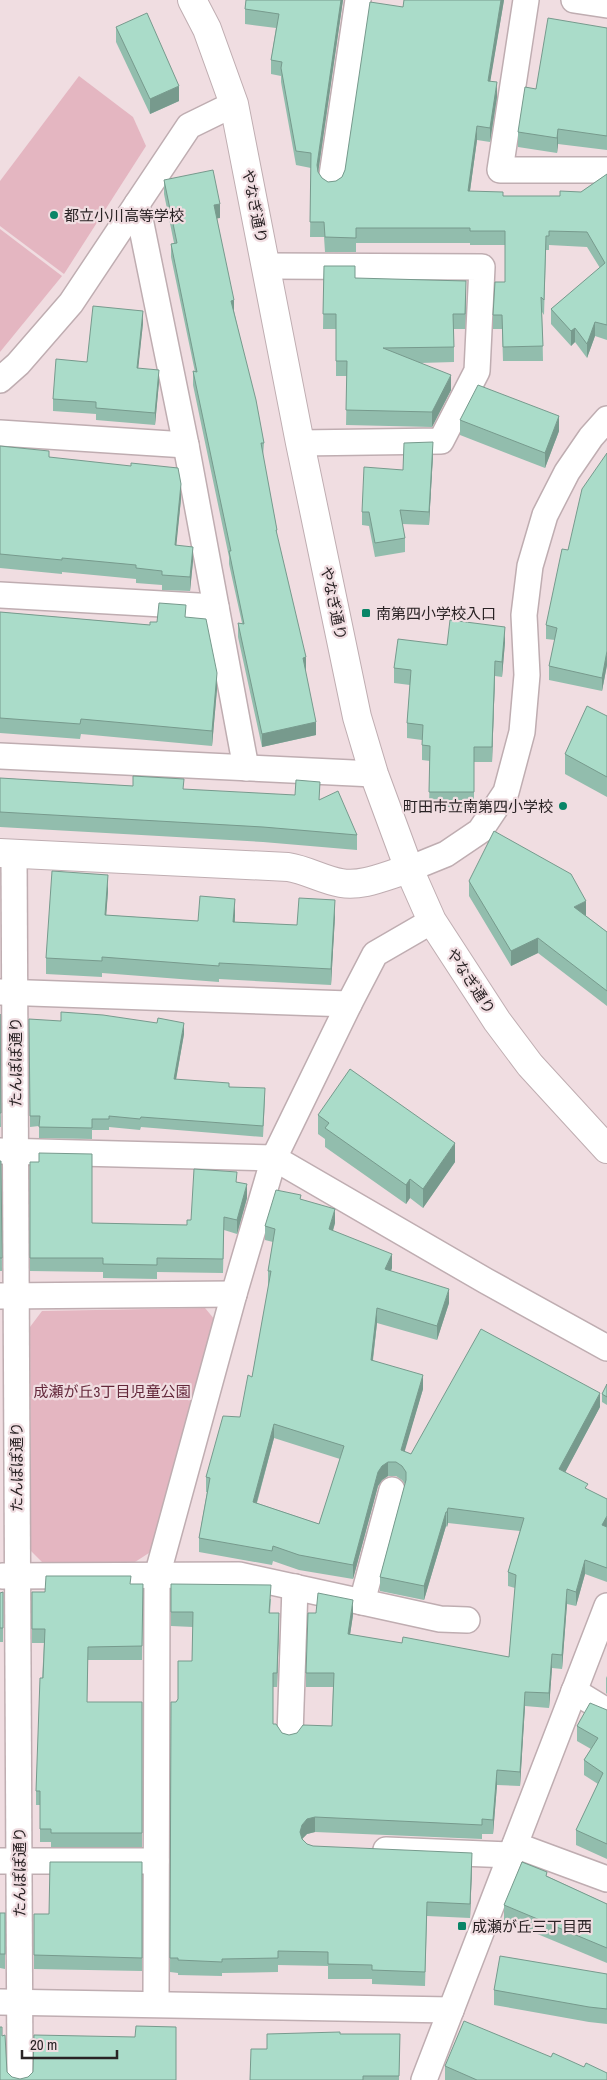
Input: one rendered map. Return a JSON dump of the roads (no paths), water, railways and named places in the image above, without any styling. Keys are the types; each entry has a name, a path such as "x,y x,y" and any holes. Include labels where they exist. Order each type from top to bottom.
{"street":[{"name":"やなぎ通り","path":"192,0 207,29 234,104 300,443 357,718 374,774 409,869 432,921 497,1021 530,1065 607,1149"},
{"path":"331,182 358,0"},
{"path":"526,0 500,170 607,170"},
{"path":"574,0 607,5"},
{"path":"0,380 18,364 71,303 189,126 234,104"},
{"path":"138,204 186,445 246,768"},
{"path":"267,266 482,267 477,370 441,440 300,443"},
{"path":"7,853 288,867 302,869 339,883 355,884 409,869 446,854 480,831 506,792 522,732 527,676 524,615 530,566 545,515 567,472 591,436 607,419"},
{"path":"0,433 186,445"},
{"path":"0,595 216,606"},
{"path":"0,756 374,774"},
{"name":"たんぽぽ通り","path":"7,853 10,2002 20,2080"},
{"path":"156,2004 157,1576 234,1294 274,1158 375,954 432,921"},
{"path":"7,992 349,1004"},
{"path":"7,1151 274,1158 486,1281 607,1348"},
{"path":"8,1296 234,1294"},
{"path":"362,1602 392,1490"},
{"path":"9,1576 239,1575 440,1619 467,1620"},
{"path":"290,1735 296,1587"},
{"path":"424,2080 574,1691 600,1641 607,1606"},
{"path":"574,1691 607,1711"},
{"path":"363,1848 513,1850 607,1880"},
{"path":"9,1861 156,1861"},
{"path":"10,2002 450,2010"}],"place":[{"name":"都立小川高等学校","path":"54,215"},
{"name":"南第四小学校入口","path":"366,613"},
{"name":"町田市立南第四小学校","path":"563,806"},
{"name":"成瀬が丘三丁目西","path":"462,1926"}],"park label":[{"name":"成瀬が丘3丁目児童公園","path":"112,1391"}]}
